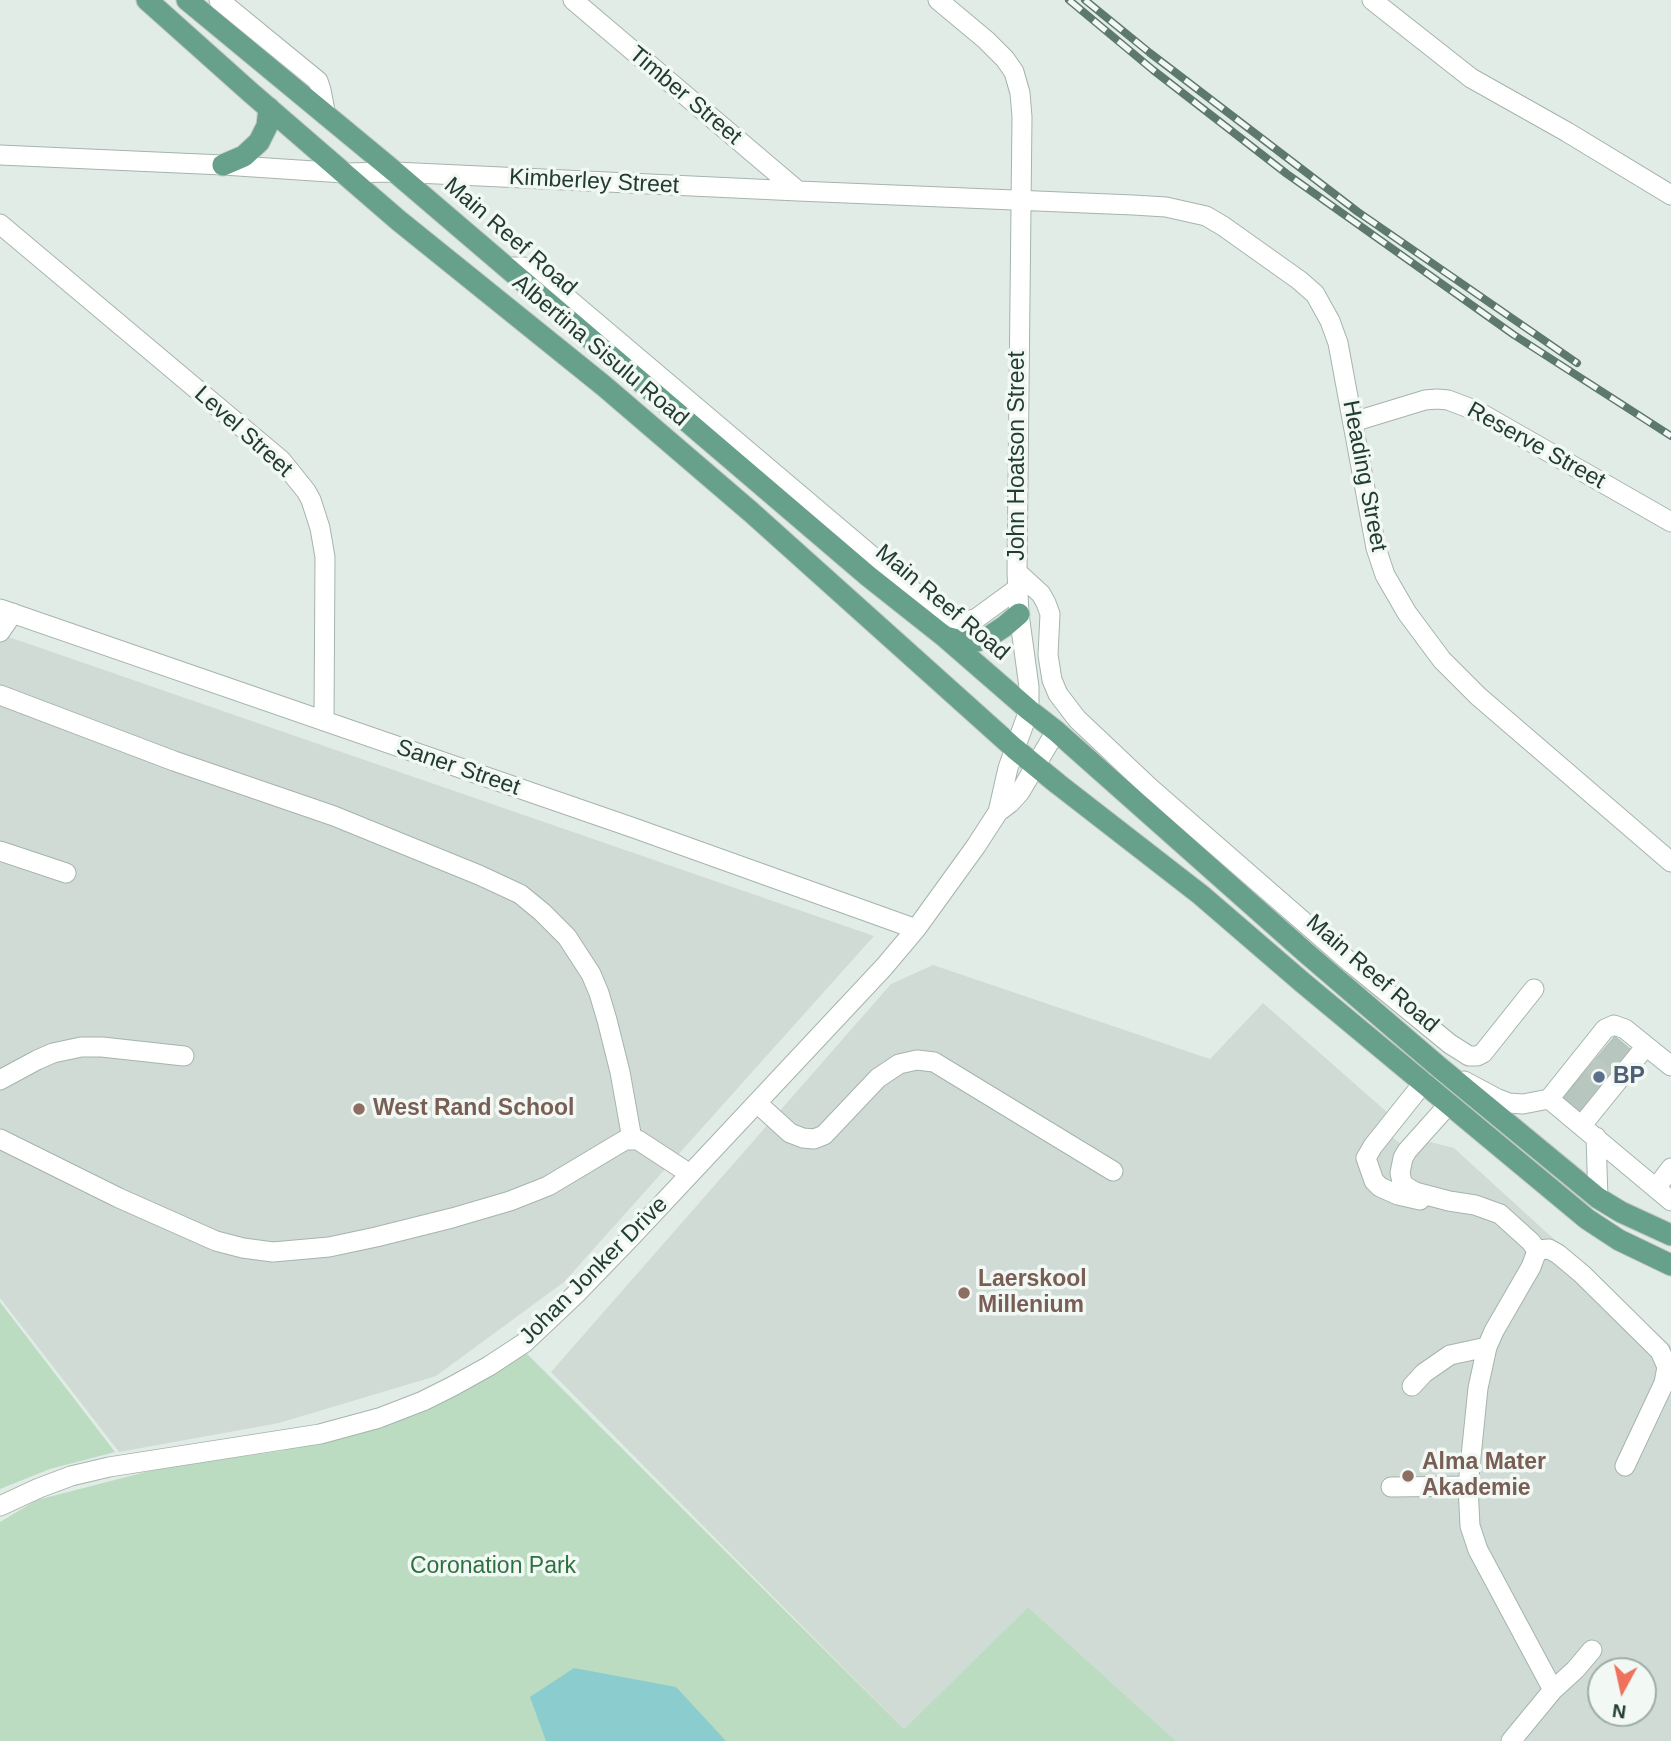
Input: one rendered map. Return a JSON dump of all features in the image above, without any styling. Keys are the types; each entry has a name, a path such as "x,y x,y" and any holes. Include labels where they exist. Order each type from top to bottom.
{"main road":[{"name":"Albertina Sisulu Road","path":"147,0 398,220 604,386 751,512 1014,748"},
{"name":"Main Reef Road","path":"187,0 395,172 868,576 1056,731 1265,917 1431,1074 1449,1104 1587,1219 1619,1240 1671,1265"},
{"path":"223,165 244,156 259,142 267,126 269,108"},
{"path":"944,637 966,642 987,638 1019,614"},
{"name":"Main Reef Road","path":"1014,748 1201,895 1302,982 1598,1198 1671,1235"}],"street":[{"path":"219,0 318,81 326,116"},
{"name":"Timber Street","path":"573,0 798,191"},
{"path":"938,0 986,40 1014,72 1021,105 1021,201"},
{"path":"1372,0 1471,78 1671,195"},
{"name":"Kimberley Street","path":"0,155 344,173 395,172 1021,201"},
{"name":"Heading Street","path":"1021,201 1166,207 1206,216 1315,294 1330,321 1338,343 1376,548 1385,575 1406,613 1442,660 1478,696 1671,862"},
{"name":"John Hoatson Street","path":"1021,201 1018,580 1029,710"},
{"name":"Level Street","path":"0,224 281,460 306,491 320,528 324,550 324,721"},
{"path":"505,267 524,267 540,275 931,606 957,620 967,621 977,618 1018,580 1041,594 1050,614 1048,655 1052,680 1058,694 1077,719 1149,788 1351,963 1450,1044 1469,1056 1483,1053 1534,989"},
{"name":"Reserve Street","path":"1353,422 1424,400 1448,400 1477,411 1671,522"},
{"path":"0,632 6,611"},
{"name":"Saner Street","path":"6,611 916,929"},
{"path":"0,695 174,761 334,816 520,894 567,937 591,974 614,1046 632,1139"},
{"name":"Johan Jonker Drive","path":"0,1507 71,1476 109,1467 320,1434 379,1418 423,1401 489,1366 523,1343 578,1292 691,1174 884,967 916,929 998,812 1014,748 1029,710"},
{"name":"Johan Jonker Drive","path":"998,812 1020,792 1056,731"},
{"path":"0,851 66,873"},
{"path":"1553,1690 1478,1550 1470,1526 1468,1486 1478,1388 1487,1347 1531,1268 1537,1250 1500,1214 1475,1205 1422,1200 1389,1192 1374,1181 1367,1161 1368,1155 1431,1074 1505,1102 1523,1104 1549,1099 1586,1062 1605,1029 1614,1025 1625,1028 1671,1066"},
{"path":"1598,1198 1589,1131 1612,1082 1646,1045"},
{"path":"0,1080 53,1053 81,1047 184,1056"},
{"path":"757,1103 790,1133 814,1139 824,1135 878,1078 899,1064 917,1060 934,1062 1113,1171"},
{"path":"1549,1099 1671,1201"},
{"path":"1449,1104 1403,1158 1400,1173 1402,1182 1410,1189 1449,1201"},
{"path":"0,1139 119,1198 216,1241 273,1252 329,1247 452,1218 510,1200 548,1186 620,1143 632,1139 638,1140 691,1174"},
{"path":"1656,1188 1671,1168"},
{"path":"1537,1250 1549,1250 1558,1254 1582,1274 1660,1351 1667,1367 1664,1383 1625,1466"},
{"path":"1412,1386 1424,1373 1450,1355 1487,1347"},
{"path":"1391,1487 1468,1486"},
{"path":"1511,1741 1553,1690 1576,1670 1592,1650"}],"shaded area":[{"name":"West Rand School","path":"0,634 874,936 564,1282 436,1376 279,1423 119,1452 0,1298"},
{"path":"933,965 1210,1059 1263,1003 1388,1113 1378,1126 1415,1155 1426,1141 1454,1148 1671,1346 1671,1741 1176,1741 1028,1607 904,1729 551,1372 891,984"}],"green space":[{"path":"0,1302 115,1452 50,1469 0,1489"},
{"name":"Coronation Park","path":"522,1349 904,1729 1028,1607 1176,1741 0,1741 0,1522 37,1500 161,1468 281,1451 449,1399"}],"water":[{"path":"574,1668 676,1687 726,1741 546,1741 530,1697"}],"building":[{"path":"1615,1037 1633,1052 1581,1113 1563,1098"}],"tunnel":[{"path":"1591,1065 1609,1080"}],"railway":[{"path":"1069,0 1153,70 1287,174 1514,335 1671,436"},
{"path":"1085,0 1358,212 1577,363"}],"place":[{"name":"BP","path":"1599,1077"},
{"name":"West Rand School","path":"359,1109"},
{"name":"Laerskool Millenium","path":"964,1293"},
{"name":"Alma Mater Akademie","path":"1408,1476"}]}
